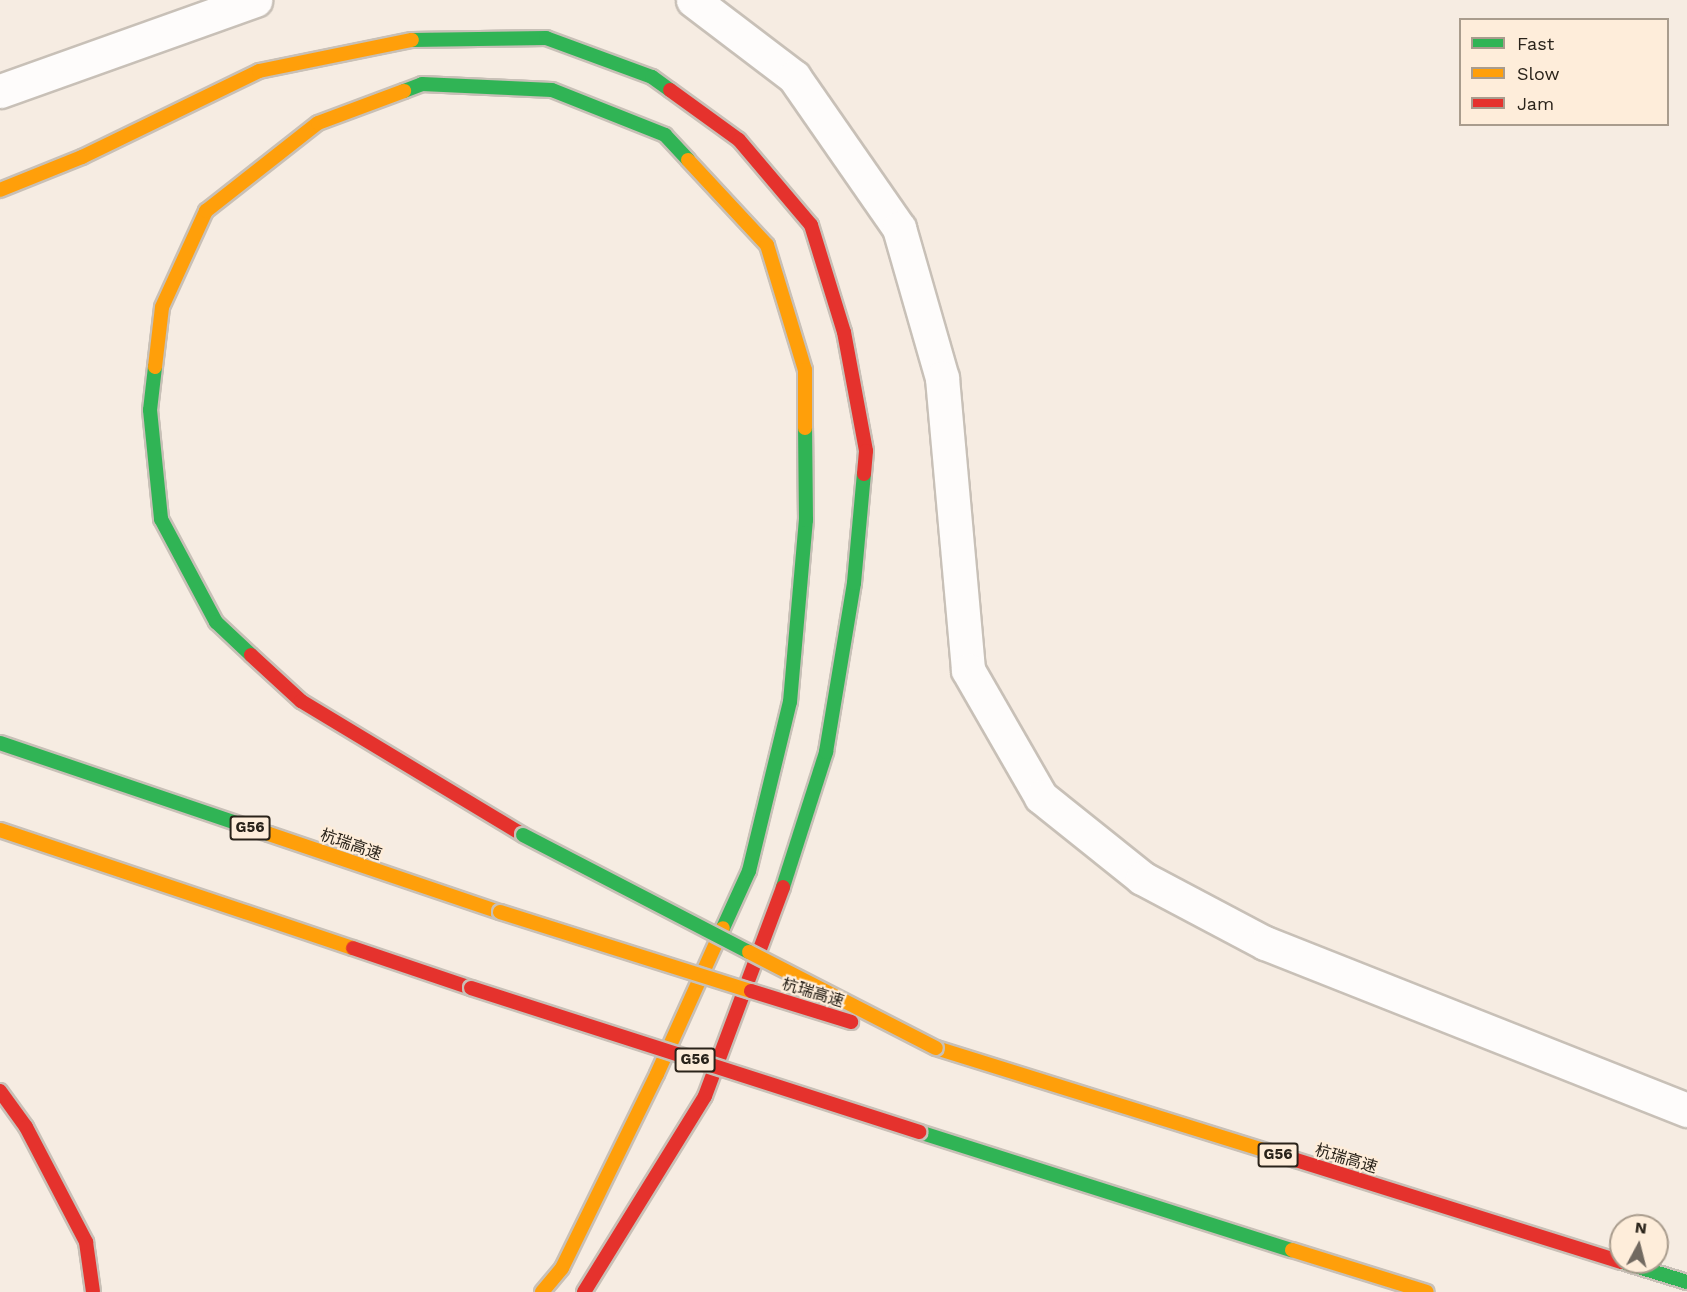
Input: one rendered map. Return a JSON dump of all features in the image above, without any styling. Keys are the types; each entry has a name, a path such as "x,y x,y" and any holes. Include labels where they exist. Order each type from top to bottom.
{"highway":[{"path":"0,190 82,157 259,71 407,40 546,38 652,77 739,140 811,225 844,332 866,451 854,583 826,752 770,927 705,1096 584,1292"},
{"path":"542,1292 562,1268 657,1074 749,871 789,702 806,520 805,370 767,245 664,135 552,90 422,84 318,123 206,211 162,307 150,410 161,519 216,622 301,701 522,835 936,1048"},
{"name":"杭瑞高速","path":"0,742 500,912 1609,1258"},
{"name":"G56","path":"0,830 471,988 1427,1292"},
{"path":"0,1091 26,1127 86,1242 93,1292"},
{"name":"杭瑞高速","path":"1661,1274 1687,1282"}],"street":[{"path":"0,91 255,0"},
{"path":"693,0 794,77 899,228 942,378 968,670 1041,797 1142,878 1265,943 1687,1110"}],"traffic: fast":[{"path":"412,40 546,38 652,77 670,90"},
{"path":"404,91 422,84 552,90 665,135 688,160"},
{"path":"155,367 150,410 161,519 216,622 251,655"},
{"path":"723,928 749,871 790,702 806,520 805,428"},
{"path":"783,887 826,752 854,583 864,474"},
{"path":"0,743 269,834"},
{"path":"523,835 749,952"},
{"path":"919,1132 1292,1250"},
{"path":"1661,1274 1687,1282"}],"traffic: slow":[{"path":"0,190 82,157 259,71 412,40"},
{"path":"155,367 162,307 206,211 318,123 404,91"},
{"path":"688,160 767,245 805,370 805,428"},
{"path":"0,830 353,948"},
{"path":"269,834 500,912"},
{"path":"500,912 751,991"},
{"path":"542,1292 562,1268 657,1074 723,928"},
{"path":"749,952 936,1048"},
{"path":"936,1048 1296,1160"},
{"path":"1292,1250 1427,1292"}],"traffic: jam":[{"path":"670,90 739,140 811,225 844,332 866,451 864,474"},
{"path":"251,655 301,701 523,835"},
{"path":"584,1292 705,1096 783,887"},
{"path":"353,948 471,988"},
{"path":"471,988 919,1132"},
{"path":"751,991 851,1022"},
{"path":"0,1091 26,1127 86,1242 93,1292"},
{"path":"1296,1160 1609,1258"}]}
